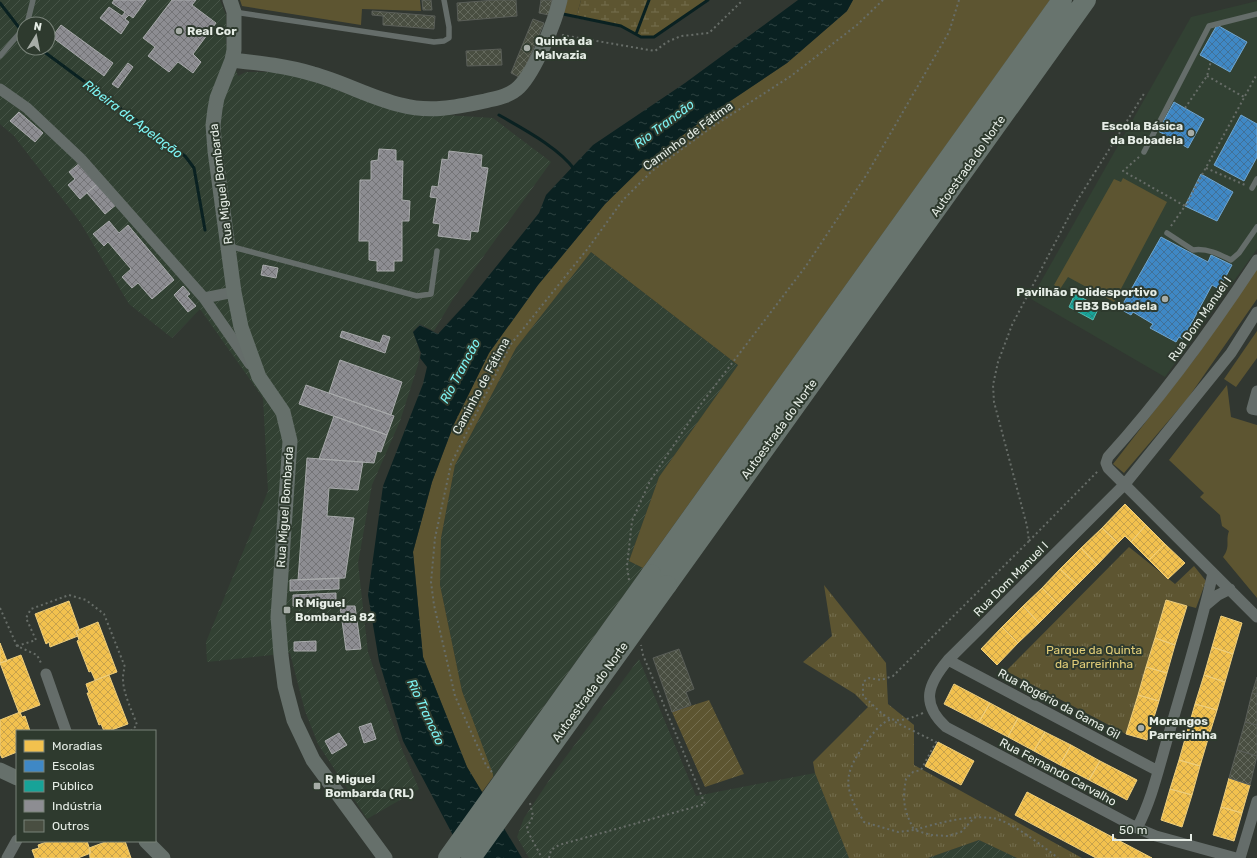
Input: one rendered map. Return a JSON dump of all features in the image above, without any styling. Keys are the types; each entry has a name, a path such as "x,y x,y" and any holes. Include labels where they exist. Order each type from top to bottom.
{"highway":[{"name":"Autoestrada do Norte","path":"471,858 659,579 1062,0"},
{"name":"Autoestrada do Norte","path":"448,858 659,579 1086,0"}],"main road":[{"path":"232,60 312,73 409,107 429,109 451,108 495,99 515,91 527,76 548,33 560,0"},
{"name":"Rua Miguel Bombarda","path":"232,6 235,31 232,60 217,98 213,125 234,292 241,327 260,377 283,412 290,442 278,617 280,655 289,703 301,737 313,760 385,858"},
{"path":"0,770 16,778"},
{"path":"147,842 163,858"}],"street":[{"path":"0,90 27,108 80,158 204,298 260,377"},
{"name":"Rua Dom Manuel I","path":"1106,463 1108,457 1137,426 1207,335 1257,260"},
{"path":"204,298 234,292"},
{"name":"Rua Dom Manuel I","path":"930,705 931,684 938,672 948,660 1125,484 1231,353 1257,312"},
{"path":"1257,391 1252,409 1257,410"},
{"path":"1106,463 1108,468 1257,617"},
{"path":"1137,828 1144,815 1158,771 1206,605 1213,573"},
{"path":"1206,605 1218,595 1230,589"},
{"name":"Rua Rogério da Gama Gil","path":"948,660 1158,771"},
{"path":"46,674 66,730"},
{"name":"Rua Fernando Carvalho","path":"930,705 937,718 946,727 1137,828 1156,836 1236,858"},
{"path":"1240,858 1257,801"},
{"path":"7,858 16,842"}],"lane":[{"path":"29,16 33,0"},
{"path":"232,6 434,42 444,41 449,38 449,27 444,0"},
{"path":"1144,152 1209,26 1257,14"},
{"path":"0,56 16,39"},
{"path":"1252,188 1257,179"},
{"path":"1167,233 1193,250 1201,248 1209,250 1231,260 1239,253 1257,227"},
{"path":"228,246 417,296 430,294 437,251"}],"path":[{"path":"548,33 655,51 666,42 681,36 709,33 743,0"},
{"name":"Caminho de Fátima","path":"493,774 486,765 455,696 434,605 431,582 436,538 451,464 454,457 511,344 589,247 623,200 652,171 712,127 791,76 857,25 883,0"},
{"path":"630,581 627,566 632,521 650,480 701,404 806,266 867,174 949,32 959,0"},
{"path":"1185,108 1207,76 1211,61"},
{"path":"1167,233 1186,206 1257,74"},
{"path":"1207,76 1244,97"},
{"path":"1029,541 1028,526 994,402 993,385 998,362 1012,325 1077,201 1144,92"},
{"path":"1144,152 1123,171 1186,206"},
{"path":"1206,168 1252,188"},
{"path":"974,818 961,832 948,836 931,835 914,830 905,812 903,802 906,778 913,772 921,770 936,742 888,719 863,696 863,682 869,678 881,680 893,676 1106,463"},
{"path":"17,646 36,640 26,618 31,609 69,595 86,600 104,614 125,667 122,674 125,690 137,724 132,730"},
{"path":"0,608 17,646 37,655 46,674"},
{"path":"549,858 551,850 559,844 705,804 643,655 641,641"},
{"path":"888,719 898,722 907,720 930,705"},
{"path":"888,719 871,736 855,757 848,771 849,787 853,804 864,822 898,832 914,830 947,821 974,818 994,818 1039,843 1058,858"},
{"path":"530,802 533,816 527,828 542,858"}],"shaded area":[{"path":"0,0 220,0 226,15 226,43 238,76 246,72 273,72 298,76 400,112 493,118 551,162 453,299 434,331 420,324 413,331 420,353 418,365 400,421 372,485 358,563 368,652 403,752 419,789 367,819 318,744 305,711 290,653 207,662 206,642 268,491 263,398 200,309 172,338 129,304 80,222 14,136 0,124"},
{"name":"Escola Básica da Bobadela","path":"1257,1 1257,249 1165,377 1031,299 1191,17"},
{"path":"591,252 738,365 659,477 629,561 643,568 493,777 462,691 440,585 441,538 455,465 516,348"},
{"path":"639,659 696,796 815,773 849,858 529,858 517,837 524,818 556,770"},
{"path":"979,840 1017,858 928,858"}],"green space":[{"path":"240,0 420,0 421,11 362,9 361,25 242,6"},
{"path":"565,0 581,0 576,18 563,14"},
{"path":"581,0 708,0 654,37 641,37 621,26 576,18"},
{"path":"853,0 1050,0 643,568 629,561 659,477 738,365 591,252 516,348 455,465 441,538 440,585 462,691 493,774 493,777 482,792 467,767 423,657 413,552 432,482 454,424 489,353 538,285 605,204 651,159 711,114 787,63 847,11"},
{"path":"1123,178 1167,202 1114,302 1068,277 1060,289 1054,285 1114,179 1121,182"},
{"path":"1257,263 1257,299 1188,398 1124,473 1113,464 1196,357"},
{"path":"1257,331 1257,358 1236,387 1224,379"},
{"path":"1227,385 1231,417 1257,425 1257,598 1223,557 1227,550 1229,531 1222,526 1220,515 1200,497 1204,493 1169,460"},
{"name":"Parque da Quinta da Parreirinha","path":"1129,547 1175,584 1194,566 1206,581 1196,608 1166,600 1126,734 1006,671"},
{"path":"824,585 886,663 888,704 914,725 914,765 1082,858 1017,858 979,840 928,858 849,858 815,773 813,762 868,707 855,694 803,662 832,636"},
{"path":"709,700 744,774 705,787 672,712"}],"water":[{"name":"Rio Trancão","path":"798,0 853,0 847,11 787,63 711,114 651,159 605,204 538,285 489,353 454,424 432,482 413,552 423,657 467,767 522,858 465,858 403,741 379,661 368,595 383,486 423,384 427,367 420,358 421,353 413,332 420,325 438,334 471,298 539,213 546,195 593,145 685,83"}],"building: Moradias":[{"path":"1125,504 1146,525 1131,542 1125,536 1118,543 1102,528"},
{"path":"1146,525 1165,544 1149,560 1131,542"},
{"path":"1102,528 1118,543 1097,565 1081,548"},
{"path":"1165,544 1185,563 1168,579 1149,560"},
{"path":"1081,548 1097,565 1077,585 1060,569"},
{"path":"1060,569 1077,585 1058,604 1042,588"},
{"path":"1042,588 1058,604 1039,623 1023,606"},
{"path":"1166,600 1187,606 1175,645 1155,638"},
{"path":"69,601 79,629 76,631 78,636 50,647 49,642 46,644 35,614"},
{"path":"1023,606 1039,623 1018,643 1002,627"},
{"path":"1221,616 1242,623 1233,654 1212,647"},
{"path":"98,622 117,672 95,680 91,671 89,672 77,641 79,640 76,631"},
{"path":"1002,627 1018,643 997,665 981,649"},
{"path":"1155,638 1175,645 1167,673 1146,667"},
{"path":"0,643 7,661 0,663"},
{"path":"1212,647 1233,654 1225,682 1204,675"},
{"path":"21,655 40,705 19,713 0,663"},
{"path":"1146,667 1167,673 1159,701 1138,695"},
{"path":"109,675 128,724 112,730 104,730 101,724 99,725 87,693 89,693 86,684"},
{"path":"1204,675 1225,682 1217,710 1195,704"},
{"path":"954,684 990,703 979,722 944,704"},
{"path":"1138,695 1159,701 1147,740 1126,734"},
{"path":"990,703 1018,718 1008,737 979,722"},
{"path":"1195,704 1217,710 1208,739 1187,732"},
{"path":"20,712 22,717 25,716 30,730 16,730 16,752 2,758 0,754 0,720"},
{"path":"1018,718 1045,732 1034,751 1008,737"},
{"path":"1045,732 1071,745 1060,765 1034,751"},
{"path":"1187,732 1208,739 1200,766 1179,760"},
{"path":"938,742 974,761 961,785 925,766"},
{"path":"1071,745 1100,761 1089,780 1060,765"},
{"path":"1179,760 1200,766 1192,795 1170,789"},
{"path":"1100,761 1137,780 1127,800 1089,780"},
{"path":"1229,778 1250,785 1242,813 1221,807"},
{"path":"1170,789 1192,795 1182,827 1161,820"},
{"path":"1027,792 1152,858 1096,858 1015,815"},
{"path":"1221,807 1242,813 1234,841 1213,835"},
{"path":"46,842 87,842 91,853 78,858 35,858 32,850 39,848 38,845"},
{"path":"105,842 125,842 131,858 90,858 89,848"}],"building: Escolas":[{"path":"1217,25 1247,42 1230,72 1200,55"},
{"path":"1174,102 1204,119 1188,148 1158,131"},
{"path":"1241,115 1257,124 1257,157 1244,181 1214,165"},
{"path":"1201,174 1233,192 1217,221 1185,206"},
{"name":"Pavilhão Polidesportivo EB3 Bobadela","path":"1161,237 1208,262 1211,255 1232,265 1219,289 1212,285 1183,339 1179,337 1176,342 1150,328 1153,324 1133,312 1131,315 1120,309"}],"building: Público":[{"path":"1075,294 1099,307 1093,320 1069,307"}],"building: Indústria":[{"path":"114,0 146,0 133,18 129,15 125,19 129,22 121,34 100,18 109,7 122,16 125,12 112,3"},
{"name":"Real Cor","path":"172,0 196,0 192,5 216,23 193,54 201,62 193,73 178,62 169,72 148,56 155,47 143,38"},
{"path":"61,25 113,63 104,76 56,40 56,32"},
{"path":"128,63 133,67 118,88 112,84"},
{"path":"19,112 43,133 35,142 10,121"},
{"path":"379,149 396,150 396,161 403,161 402,200 410,201 409,221 402,221 402,261 394,261 394,271 377,271 377,261 369,260 369,241 359,241 360,180 371,180 371,161 378,160"},
{"path":"449,151 482,155 481,167 488,168 478,232 471,231 470,240 438,236 440,224 433,223 437,198 430,197 432,186 438,187 442,159 448,160"},
{"path":"81,162 98,183 80,199 68,185 75,179 69,172"},
{"path":"98,183 117,204 105,214 87,193"},
{"path":"109,221 119,233 128,225 174,280 152,299 138,283 132,288 122,277 131,269 108,242 104,246 93,234"},
{"path":"263,265 278,268 276,278 261,275"},
{"path":"183,286 190,294 187,296 196,306 188,312 174,295"},
{"path":"342,331 380,343 383,335 390,337 385,353 340,337"},
{"path":"340,360 402,382 391,415 329,393"},
{"path":"306,385 394,416 387,435 299,404"},
{"path":"334,416 387,435 381,452 377,451 374,463 319,459"},
{"path":"307,458 363,462 358,490 329,488 327,516 354,518 345,578 298,580"},
{"path":"339,578 339,589 290,591 290,580"},
{"path":"336,593 336,604 293,606 293,595"},
{"path":"340,606 355,606 361,649 346,650"},
{"path":"316,641 316,651 294,651 294,642"},
{"path":"371,723 376,739 364,743 359,727"},
{"path":"339,733 347,745 332,754 325,741"}],"building: Outros":[{"path":"422,0 431,0 432,10 423,10"},
{"path":"516,0 517,16 458,21 457,3"},
{"path":"541,0 552,0 549,15 539,13"},
{"path":"372,11 435,16 434,29 383,25 383,16 372,15"},
{"name":"Quinta da Malvazia","path":"533,19 544,23 521,78 511,73"},
{"path":"501,49 502,65 467,66 466,51"},
{"path":"679,649 694,689 686,692 691,705 672,712 653,658"},
{"path":"1257,677 1257,694 1252,693"},
{"path":"1252,693 1257,694 1257,725 1245,722"},
{"path":"1245,722 1257,725 1257,756 1237,750"},
{"path":"1237,750 1257,756 1250,785 1229,778"}],"waterway":[{"path":"636,34 649,0"},
{"path":"563,14 621,26 641,37 654,37 708,0"},
{"name":"Ribeira da Apelação","path":"0,3 16,24"},
{"name":"Ribeira da Apelação","path":"50,56 185,156 194,168 205,230"},
{"path":"499,115 550,146 575,170"}],"place":[{"name":"Real Cor","path":"179,31"},
{"name":"Quinta da Malvazia","path":"527,48"},
{"name":"Escola Básica da Bobadela","path":"1191,133"},
{"name":"Pavilhão Polidesportivo EB3 Bobadela","path":"1165,299"},
{"name":"R Miguel Bombarda 82","path":"287,610"},
{"name":"Morangos Parreirinha","path":"1141,728"},
{"name":"R Miguel Bombarda (RL)","path":"317,786"}]}
